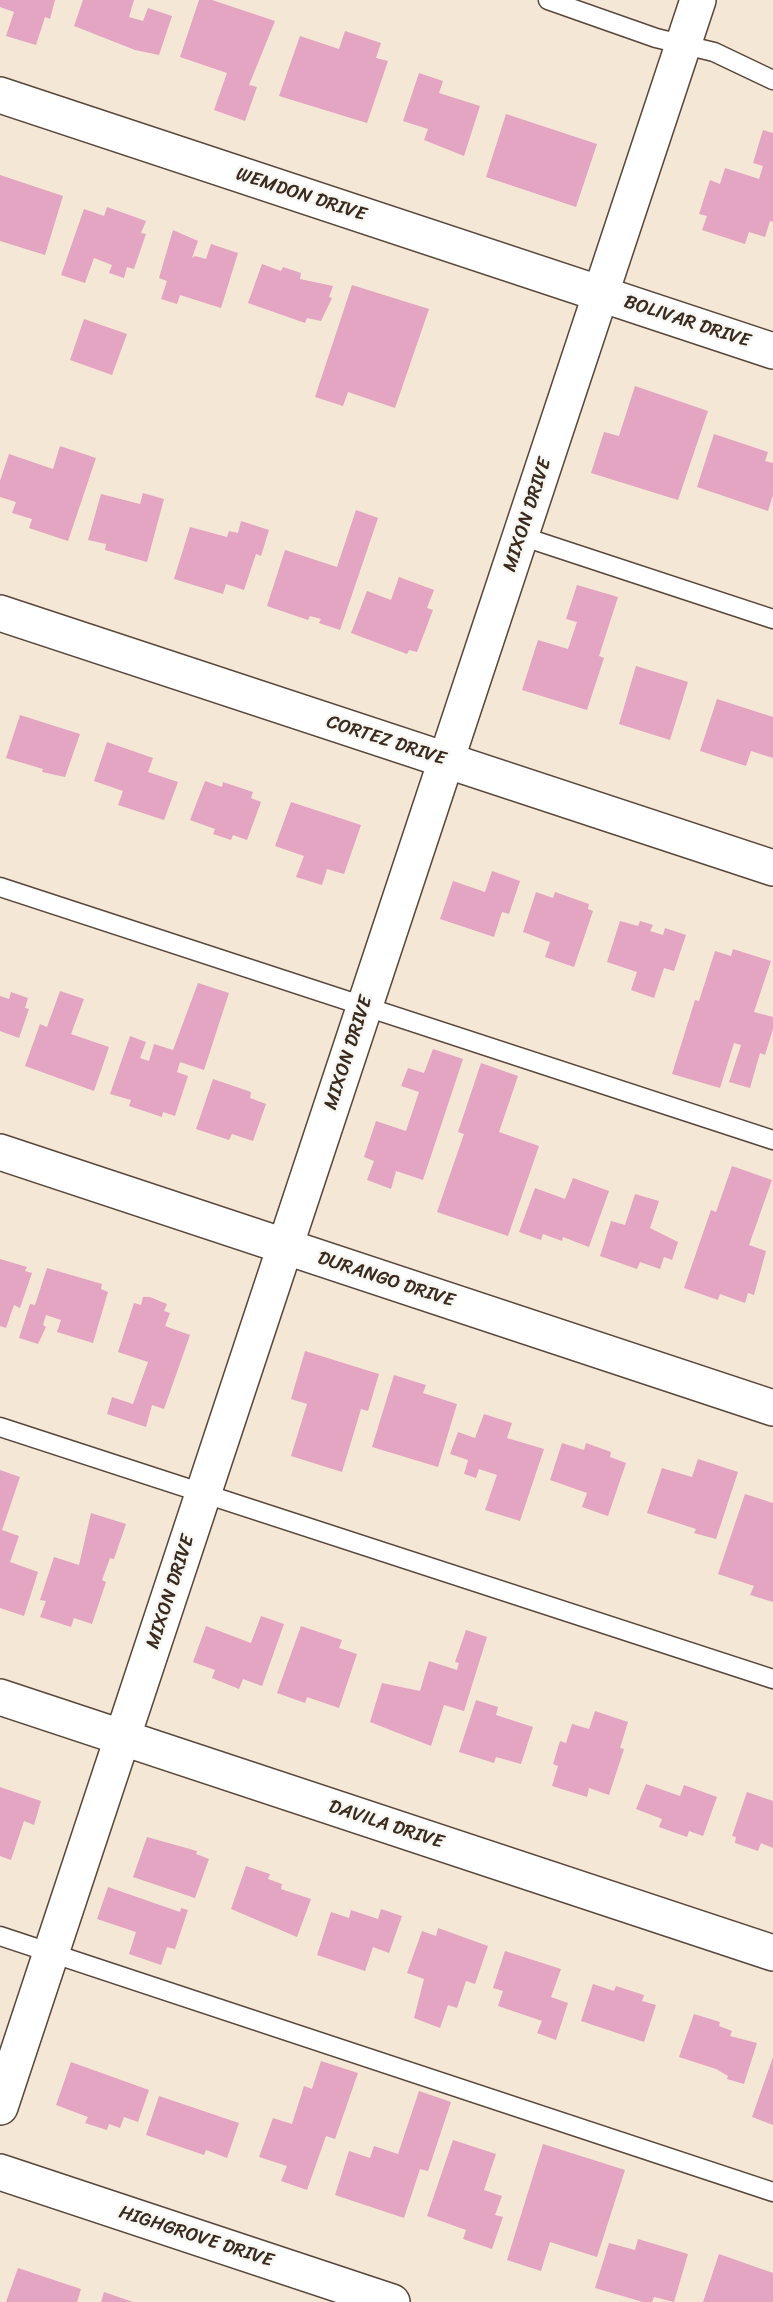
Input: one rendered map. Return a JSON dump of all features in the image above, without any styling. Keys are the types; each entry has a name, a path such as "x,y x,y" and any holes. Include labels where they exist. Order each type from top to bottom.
{"street":[{"name":"MIXON DRIVE","path":"0,2107 698,0"},
{"name":"WEMDON DRIVE","path":"0,95 601,294"},
{"name":"BOLIVAR DRIVE","path":"601,294 773,351"},
{"name":"CORTEZ DRIVE","path":"0,613 773,868"},
{"name":"DURANGO DRIVE","path":"0,1152 773,1408"},
{"name":"DAVILA DRIVE","path":"0,1697 773,1953"},
{"name":"HIGHGROVE DRIVE","path":"0,2172 392,2302"}],"lane":[{"path":"548,0 714,52 773,80"},
{"path":"521,537 773,619"},
{"path":"0,887 773,1140"},
{"path":"0,1427 773,1679"},
{"path":"0,1936 773,2192"}],"building":[{"path":"0,0 55,0 50,19 45,17 36,45 6,36 14,12 0,7"},
{"path":"83,0 134,0 129,17 143,21 148,8 172,16 159,55 135,50 74,26"},
{"path":"199,0 212,0 275,21 249,85 257,87 245,121 214,110 227,73 180,57"},
{"path":"345,31 381,43 376,58 388,61 367,123 279,96 300,36 339,49"},
{"path":"419,73 443,81 439,93 480,106 464,156 424,140 428,129 403,121"},
{"path":"506,114 597,144 576,207 486,177"},
{"path":"763,130 773,133 773,222 770,221 765,237 749,232 745,244 702,230 707,216 699,214 710,180 720,184 725,168 759,179 763,166 753,163"},
{"path":"0,175 63,196 45,255 0,241"},
{"path":"107,207 146,221 141,233 146,234 134,269 127,267 124,278 109,273 112,265 94,258 85,283 61,275 84,209 104,216"},
{"path":"173,230 198,241 192,258 195,256 206,259 211,244 238,253 221,308 180,295 177,304 161,299 167,281 159,278"},
{"path":"262,264 281,271 283,267 301,273 300,279 333,286 329,297 332,298 321,321 307,318 305,323 248,303"},
{"path":"352,285 429,309 395,408 348,392 343,406 315,397"},
{"path":"84,319 127,334 112,375 70,360"},
{"path":"635,386 708,411 678,500 591,473 604,432 619,436"},
{"path":"714,434 768,452 765,461 773,463 773,495 768,511 697,487"},
{"path":"60,446 96,458 68,541 29,528 32,519 12,513 16,502 0,497 0,481 9,454 53,469"},
{"path":"143,493 164,499 147,562 105,550 106,544 88,540 101,494 140,504"},
{"path":"356,510 378,518 340,630 319,623 321,619 310,616 308,620 267,606 285,550 337,567"},
{"path":"241,521 269,530 261,556 256,554 244,590 226,584 223,594 174,579 190,527 227,537 229,531 238,533"},
{"path":"399,577 434,590 427,608 433,610 417,652 409,650 407,654 351,633 367,591 391,600"},
{"path":"577,585 618,597 599,656 604,658 587,710 522,690 538,640 568,649 577,622 566,619"},
{"path":"636,666 688,682 670,740 619,724"},
{"path":"717,699 773,717 773,758 751,751 746,766 700,751"},
{"path":"20,715 80,734 65,777 42,772 43,769 6,758"},
{"path":"107,742 153,758 148,772 178,782 164,820 118,805 123,791 94,781"},
{"path":"205,781 222,787 223,782 253,792 251,798 261,802 247,840 233,835 231,840 213,834 215,829 190,820"},
{"path":"291,802 361,825 344,874 327,869 322,885 296,877 304,856 275,846"},
{"path":"492,871 520,881 509,914 502,912 494,937 440,919 453,881 485,892"},
{"path":"536,892 553,898 555,892 589,904 588,909 593,911 574,967 545,957 550,942 523,932"},
{"path":"620,921 638,926 640,921 653,925 650,931 663,935 665,928 686,935 674,971 664,968 654,998 631,990 637,972 607,962"},
{"path":"733,949 771,961 754,1012 773,1017 773,1029 765,1055 760,1053 750,1088 729,1082 741,1045 734,1043 720,1088 672,1074 695,1000 699,1001 715,951 731,956"},
{"path":"198,983 229,993 204,1070 180,1062 177,1072 188,1076 175,1116 163,1112 162,1117 129,1106 131,1100 110,1094 130,1036 146,1042 140,1058 149,1061 154,1044 173,1050"},
{"path":"60,991 84,999 71,1034 109,1047 94,1091 25,1066 40,1024 47,1027"},
{"path":"11,992 28,998 25,1008 29,1009 19,1038 0,1031 0,996 9,999"},
{"path":"433,1049 463,1059 423,1180 396,1171 391,1189 367,1180 374,1161 364,1157 376,1121 406,1131 419,1092 401,1086 408,1068 424,1073"},
{"path":"481,1063 518,1076 499,1132 539,1146 508,1236 437,1212 464,1134 458,1132"},
{"path":"213,1079 251,1092 250,1098 266,1104 253,1141 232,1134 229,1140 196,1129"},
{"path":"732,1166 772,1180 749,1245 766,1251 754,1295 748,1293 745,1303 720,1294 718,1300 684,1288 711,1210 716,1212"},
{"path":"573,1178 609,1191 589,1247 563,1237 562,1241 543,1234 541,1240 519,1232 535,1188 565,1199"},
{"path":"635,1194 659,1201 650,1228 678,1242 672,1260 664,1257 660,1269 640,1262 637,1269 600,1256 611,1221 625,1225"},
{"path":"0,1259 27,1267 25,1271 32,1273 20,1308 14,1305 6,1328 0,1326"},
{"path":"47,1268 102,1284 101,1289 108,1292 93,1343 57,1332 61,1320 46,1315 43,1325 46,1327 38,1344 19,1338 30,1304 35,1305"},
{"path":"143,1297 167,1304 164,1311 170,1313 165,1326 190,1335 164,1409 152,1405 146,1427 107,1414 112,1397 133,1404 148,1362 118,1352 134,1303 141,1305"},
{"path":"305,1351 379,1374 368,1411 361,1409 342,1472 291,1456 307,1404 291,1399"},
{"path":"394,1375 426,1385 423,1393 457,1404 438,1467 372,1447"},
{"path":"484,1414 512,1423 507,1438 544,1449 520,1521 485,1510 497,1475 479,1469 476,1478 464,1474 468,1460 450,1454 458,1432 475,1438"},
{"path":"562,1443 584,1450 586,1443 611,1452 610,1457 626,1463 608,1516 582,1507 587,1493 550,1480"},
{"path":"698,1459 738,1472 716,1539 694,1533 696,1529 647,1513 662,1468 692,1477"},
{"path":"0,1470 20,1477 2,1530 19,1536 10,1562 38,1572 24,1616 0,1608"},
{"path":"745,1494 773,1503 773,1602 750,1595 754,1586 718,1574"},
{"path":"91,1513 126,1524 114,1559 110,1558 102,1580 106,1582 92,1624 74,1618 71,1627 40,1617 46,1601 40,1600 54,1557 79,1565"},
{"path":"261,1616 284,1624 262,1686 243,1679 239,1689 212,1678 215,1670 193,1662 206,1626 251,1643"},
{"path":"301,1626 342,1640 339,1648 357,1654 339,1708 307,1697 305,1703 277,1693"},
{"path":"466,1630 487,1637 464,1711 444,1705 431,1746 370,1722 382,1683 420,1691 429,1661 457,1670 459,1663 455,1662"},
{"path":"476,1700 498,1707 496,1715 533,1727 521,1764 496,1757 494,1763 459,1752"},
{"path":"595,1711 628,1722 620,1748 624,1749 609,1795 589,1788 587,1797 552,1786 558,1766 553,1764 560,1741 566,1743 572,1724 589,1729"},
{"path":"646,1784 680,1796 684,1785 717,1797 703,1836 689,1831 687,1837 659,1827 662,1819 636,1809"},
{"path":"0,1787 41,1801 34,1825 24,1821 11,1860 0,1856"},
{"path":"747,1792 773,1801 773,1848 761,1843 758,1851 735,1843 736,1837 732,1836"},
{"path":"147,1837 197,1851 196,1854 209,1859 195,1898 133,1877"},
{"path":"246,1866 270,1874 268,1879 282,1884 281,1889 311,1899 297,1937 231,1909"},
{"path":"108,1887 180,1912 181,1908 188,1910 175,1949 167,1947 161,1965 129,1954 136,1932 97,1919"},
{"path":"381,1909 402,1916 389,1953 373,1947 365,1971 317,1955 331,1912 349,1918 351,1910 378,1919"},
{"path":"438,1928 488,1946 475,1984 466,1981 457,2008 448,2005 440,2028 414,2018 424,1979 407,1973 422,1931 436,1936"},
{"path":"505,1951 561,1969 551,1997 568,2003 556,2040 537,2033 542,2021 498,2006 503,1991 493,1988"},
{"path":"593,1984 614,1991 616,1986 644,1995 642,2001 656,2005 644,2042 581,2021"},
{"path":"694,2014 720,2022 719,2026 732,2031 730,2036 757,2043 744,2084 727,2079 728,2076 716,2069 679,2057"},
{"path":"773,2057 773,2125 752,2117"},
{"path":"321,2061 358,2073 335,2139 326,2136 307,2190 281,2181 287,2166 259,2157 273,2118 292,2124 304,2086 312,2089"},
{"path":"71,2062 149,2090 138,2122 124,2117 120,2128 109,2124 107,2130 85,2123 88,2117 56,2105"},
{"path":"419,2091 451,2102 428,2171 420,2169 404,2218 335,2195 349,2151 370,2158 374,2146 398,2154"},
{"path":"159,2096 239,2123 227,2158 206,2150 204,2155 146,2135"},
{"path":"453,2140 496,2154 484,2190 502,2196 495,2215 503,2217 492,2249 463,2239 466,2230 427,2216"},
{"path":"543,2144 625,2170 597,2257 550,2242 541,2271 507,2260"},
{"path":"638,2239 688,2254 674,2302 654,2297 652,2302 643,2302 595,2288 609,2243 635,2250"},
{"path":"719,2254 773,2273 773,2302 703,2302"},
{"path":"18,2268 81,2289 77,2302 6,2302"},
{"path":"104,2292 133,2302 101,2302"}]}
